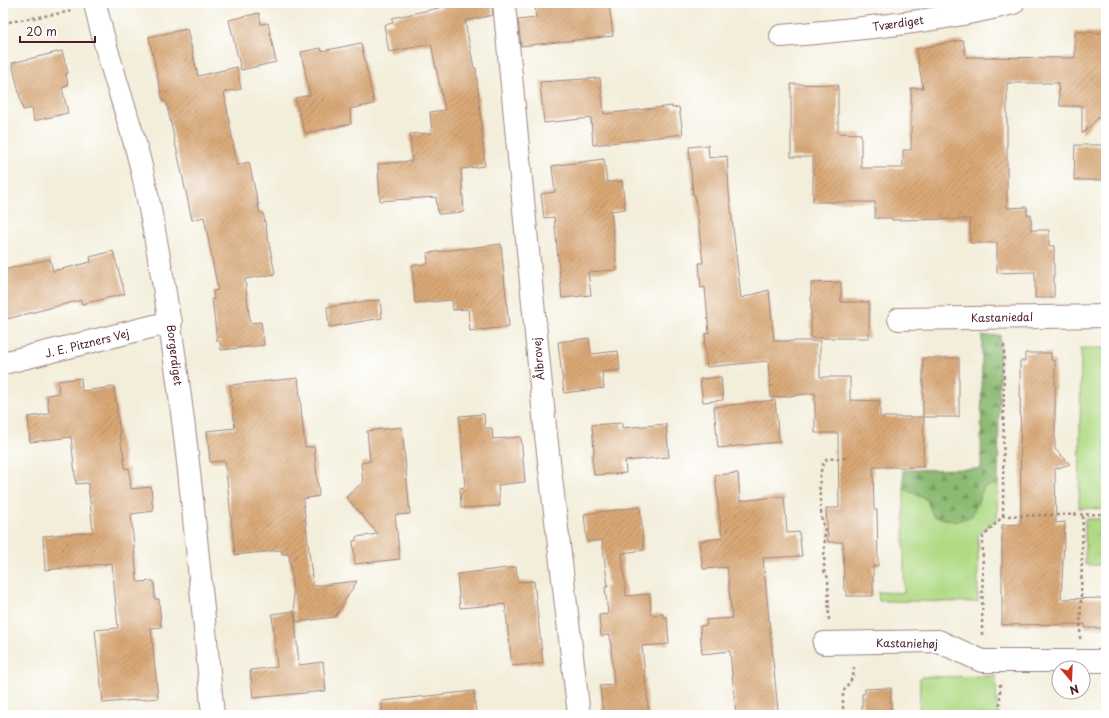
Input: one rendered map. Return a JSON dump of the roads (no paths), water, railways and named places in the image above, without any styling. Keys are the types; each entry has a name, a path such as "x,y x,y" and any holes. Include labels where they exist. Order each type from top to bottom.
{"street":[{"name":"Ålbrovej","path":"504,3 544,427 579,715"},
{"name":"Tværdiget","path":"781,36 888,26 986,10 1013,3"},
{"name":"Borgerdiget","path":"95,5 143,173 171,322 193,499 213,715"},
{"name":"Kastaniedal","path":"899,319 1106,316"},
{"name":"J. E. Pitzners Vej","path":"3,363 171,322"},
{"name":"Kastaniehøj","path":"827,643 938,641 990,661 1106,661"}]}
